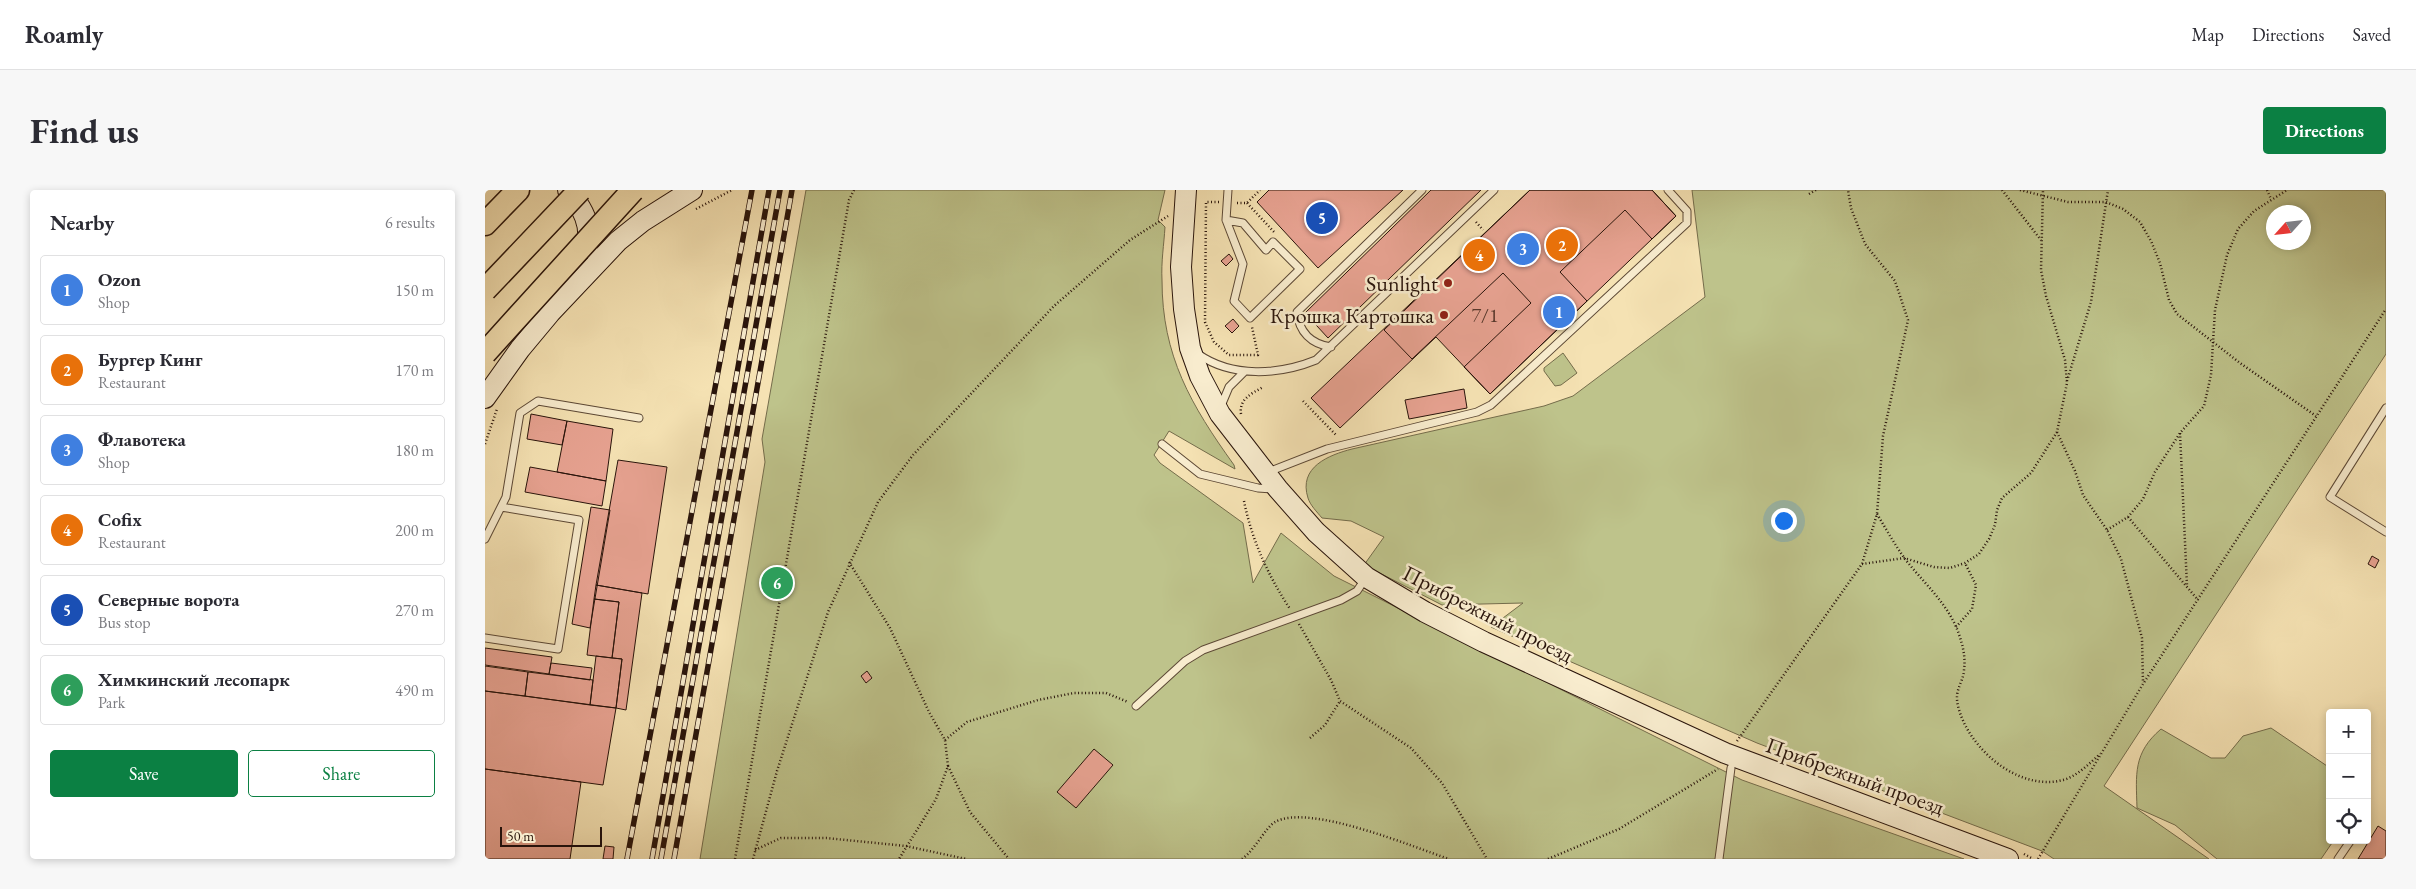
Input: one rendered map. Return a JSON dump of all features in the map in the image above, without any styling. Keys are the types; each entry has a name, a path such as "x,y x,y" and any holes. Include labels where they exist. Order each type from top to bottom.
{"main road":[{"path":"485,224 518,190"},
{"path":"485,290 580,190"},
{"path":"485,353 633,190"}],"street":[{"path":"550,313 586,254 590,236 588,220 581,205 568,190"},
{"path":"485,398 550,313 618,241 643,221 692,190"},
{"name":"Прибрежный проезд","path":"1186,190 1181,267 1184,309 1190,348 1200,376 1220,414 1272,481 1316,532 1366,576 1425,612 1484,642 1725,754 2016,856"}],"lane":[{"path":"1226,220 1243,223 1266,250 1273,242 1300,269 1250,318 1234,301 1243,264 1226,220 1228,190"},
{"path":"1331,347 1317,345 1299,325 1297,312 1422,190"},
{"path":"1190,348 1205,360 1224,368 1244,372 1305,364 1316,360 1494,190"},
{"path":"1162,444 1200,474 1258,488 1321,451 1477,412 1491,405 1687,223 1687,211 1668,190"},
{"path":"1220,414 1221,404 1229,387 1244,372"},
{"path":"485,539 506,497 520,414 538,401 639,418"},
{"path":"2386,408 2330,497 2386,532"},
{"path":"485,638 558,649 579,520 501,507"},
{"path":"1136,706 1185,661 1203,650 1341,600 1357,591 1366,576"},
{"path":"1719,859 1731,768"},
{"path":"2338,859 2348,844"}],"path":[{"path":"689,212 733,190"},
{"path":"735,859 848,210 854,190"},
{"path":"1260,190 1247,203 1276,234"},
{"path":"1809,194 1816,190"},
{"path":"1733,747 1862,564 1877,514 1883,436 1908,320 1895,282 1865,244 1851,208 1848,190"},
{"path":"2002,190 2041,240"},
{"path":"2020,190 2068,202 2106,202 2123,209 2140,222 2160,263 2169,300 2177,314 2316,416"},
{"path":"2043,190 2041,270 2046,296 2062,345 2067,383"},
{"path":"1862,564 1904,558 1934,567 1949,568 1965,563 1979,554 1989,539 2002,498 2031,473 2057,432 2067,383 2091,302 2108,190"},
{"path":"2267,190 2271,199"},
{"path":"2107,530 2129,517 2143,499 2155,472 2181,433 2204,406 2211,375 2215,310 2227,255 2238,229 2254,211 2287,190"},
{"path":"1206,202 1205,322 1209,334 1214,342 1229,355 1258,355 1250,318"},
{"path":"753,859 802,689 828,612 849,562 878,502 913,455 1054,306 1130,240 1172,214"},
{"path":"2038,859 2143,684 2386,309"},
{"path":"1303,401 1345,444"},
{"path":"2057,432 2075,471 2083,495 2107,530 2121,560 2142,638 2143,684"},
{"path":"2181,433 2187,586"},
{"path":"1244,501 1249,525 1262,561 1311,643 1340,700 1411,748 1442,783 1487,859"},
{"path":"1877,514 1904,558 1941,602 1956,627 1964,650 1964,672 1958,687 1958,704 1962,721 1973,738 1989,755 2026,779 2043,782 2064,780 2102,753"},
{"path":"2129,517 2198,600"},
{"path":"849,562 890,628 929,712 945,740 948,766 971,812 1009,859"},
{"path":"1956,627 1972,609 1976,585 1965,563"},
{"path":"945,740 967,722 1038,700 1074,693 1106,693 1136,706"},
{"path":"1310,738 1325,725 1340,700"},
{"path":"1548,859 1619,829 1723,765"},
{"path":"899,859 936,799 948,766"},
{"path":"1242,859 1250,853 1275,822 1303,816 1347,825 1449,859"},
{"path":"755,850 781,838 826,838 906,846 967,859"},
{"path":"2016,856 2033,859"}],"green space":[{"path":"806,190 1165,190 1158,220 1165,227 1162,273 1163,307 1167,333 1173,356 1192,400 1235,469 1169,431 1154,455 1160,463 1243,523 1253,583 1281,533 1334,576 1742,780 1964,859 700,859 765,462 762,439"},
{"path":"1692,190 2386,190 2386,354 2104,786 2209,859 2054,859 2042,851 1757,743 1491,627 1523,603 1442,605 1364,565 1384,537 1351,521 1322,518 1309,501 1306,487 1307,478 1311,470 1325,459 1334,455 1352,449 1544,406 1573,396 1705,297"},
{"path":"1563,353 1577,373 1561,385 1555,386 1544,371 1544,368"},
{"path":"2271,728 2326,765 2326,844 2331,844 2321,859 2217,859 2175,825 2137,808 2136,785 2138,765 2145,747 2161,729 2211,758 2225,758 2243,736"}],"building":[{"path":"1269,190 1403,190 1318,268 1257,202"},
{"path":"1431,190 1481,190 1328,338 1305,313"},
{"path":"1530,190 1652,190 1676,216 1652,239 1625,210 1560,272 1587,301 1490,394 1464,367 1531,303 1503,273 1412,359 1384,330"},
{"path":"1530,190 1652,190 1676,216 1490,394 1436,337 1340,428 1311,398"},
{"path":"1229,254 1233,259 1226,266 1221,261"},
{"path":"1233,319 1239,326 1232,333 1225,326"},
{"path":"1464,389 1467,408 1409,419 1405,400"},
{"path":"531,414 567,421 562,445 527,439"},
{"path":"567,421 613,429 606,481 557,472"},
{"path":"618,460 667,467 648,594 596,585"},
{"path":"530,467 606,481 602,506 525,492"},
{"path":"591,507 610,510 590,628 572,624"},
{"path":"2372,556 2379,560 2375,568 2368,564"},
{"path":"596,585 642,593 626,710 616,708 622,659 612,658 619,602 594,599"},
{"path":"594,599 619,602 612,658 587,655"},
{"path":"485,648 552,657 549,674 485,665"},
{"path":"596,656 622,659 616,708 590,705"},
{"path":"551,663 592,668 590,680 549,674"},
{"path":"485,666 528,672 525,696 485,691"},
{"path":"867,671 872,678 866,683 861,676"},
{"path":"528,672 593,680 590,705 525,696"},
{"path":"485,691 616,708 603,785 485,769"},
{"path":"1094,749 1113,765 1076,808 1057,792"},
{"path":"485,769 581,782 570,859 485,859"},
{"path":"2378,826 2386,831 2386,859 2358,859 2367,844 2371,844 2371,838"},
{"path":"605,846 614,847 613,859 603,859"}],"railway":[{"path":"627,859 752,190"},
{"path":"652,859 769,190"},
{"path":"661,859 780,190"},
{"path":"674,859 792,190"}],"place":[{"name":"Северные ворота","path":"1322,218"},
{"name":"Бургер Кинг","path":"1562,245"},
{"name":"Флавотека","path":"1523,249"},
{"name":"Cofix","path":"1479,255"},
{"name":"Sunlight","path":"1448,283"},
{"name":"Ozon","path":"1559,312"},
{"name":"Крошка Картошка","path":"1444,315"},
{"name":"Химкинский лесопарк","path":"777,583"}]}
